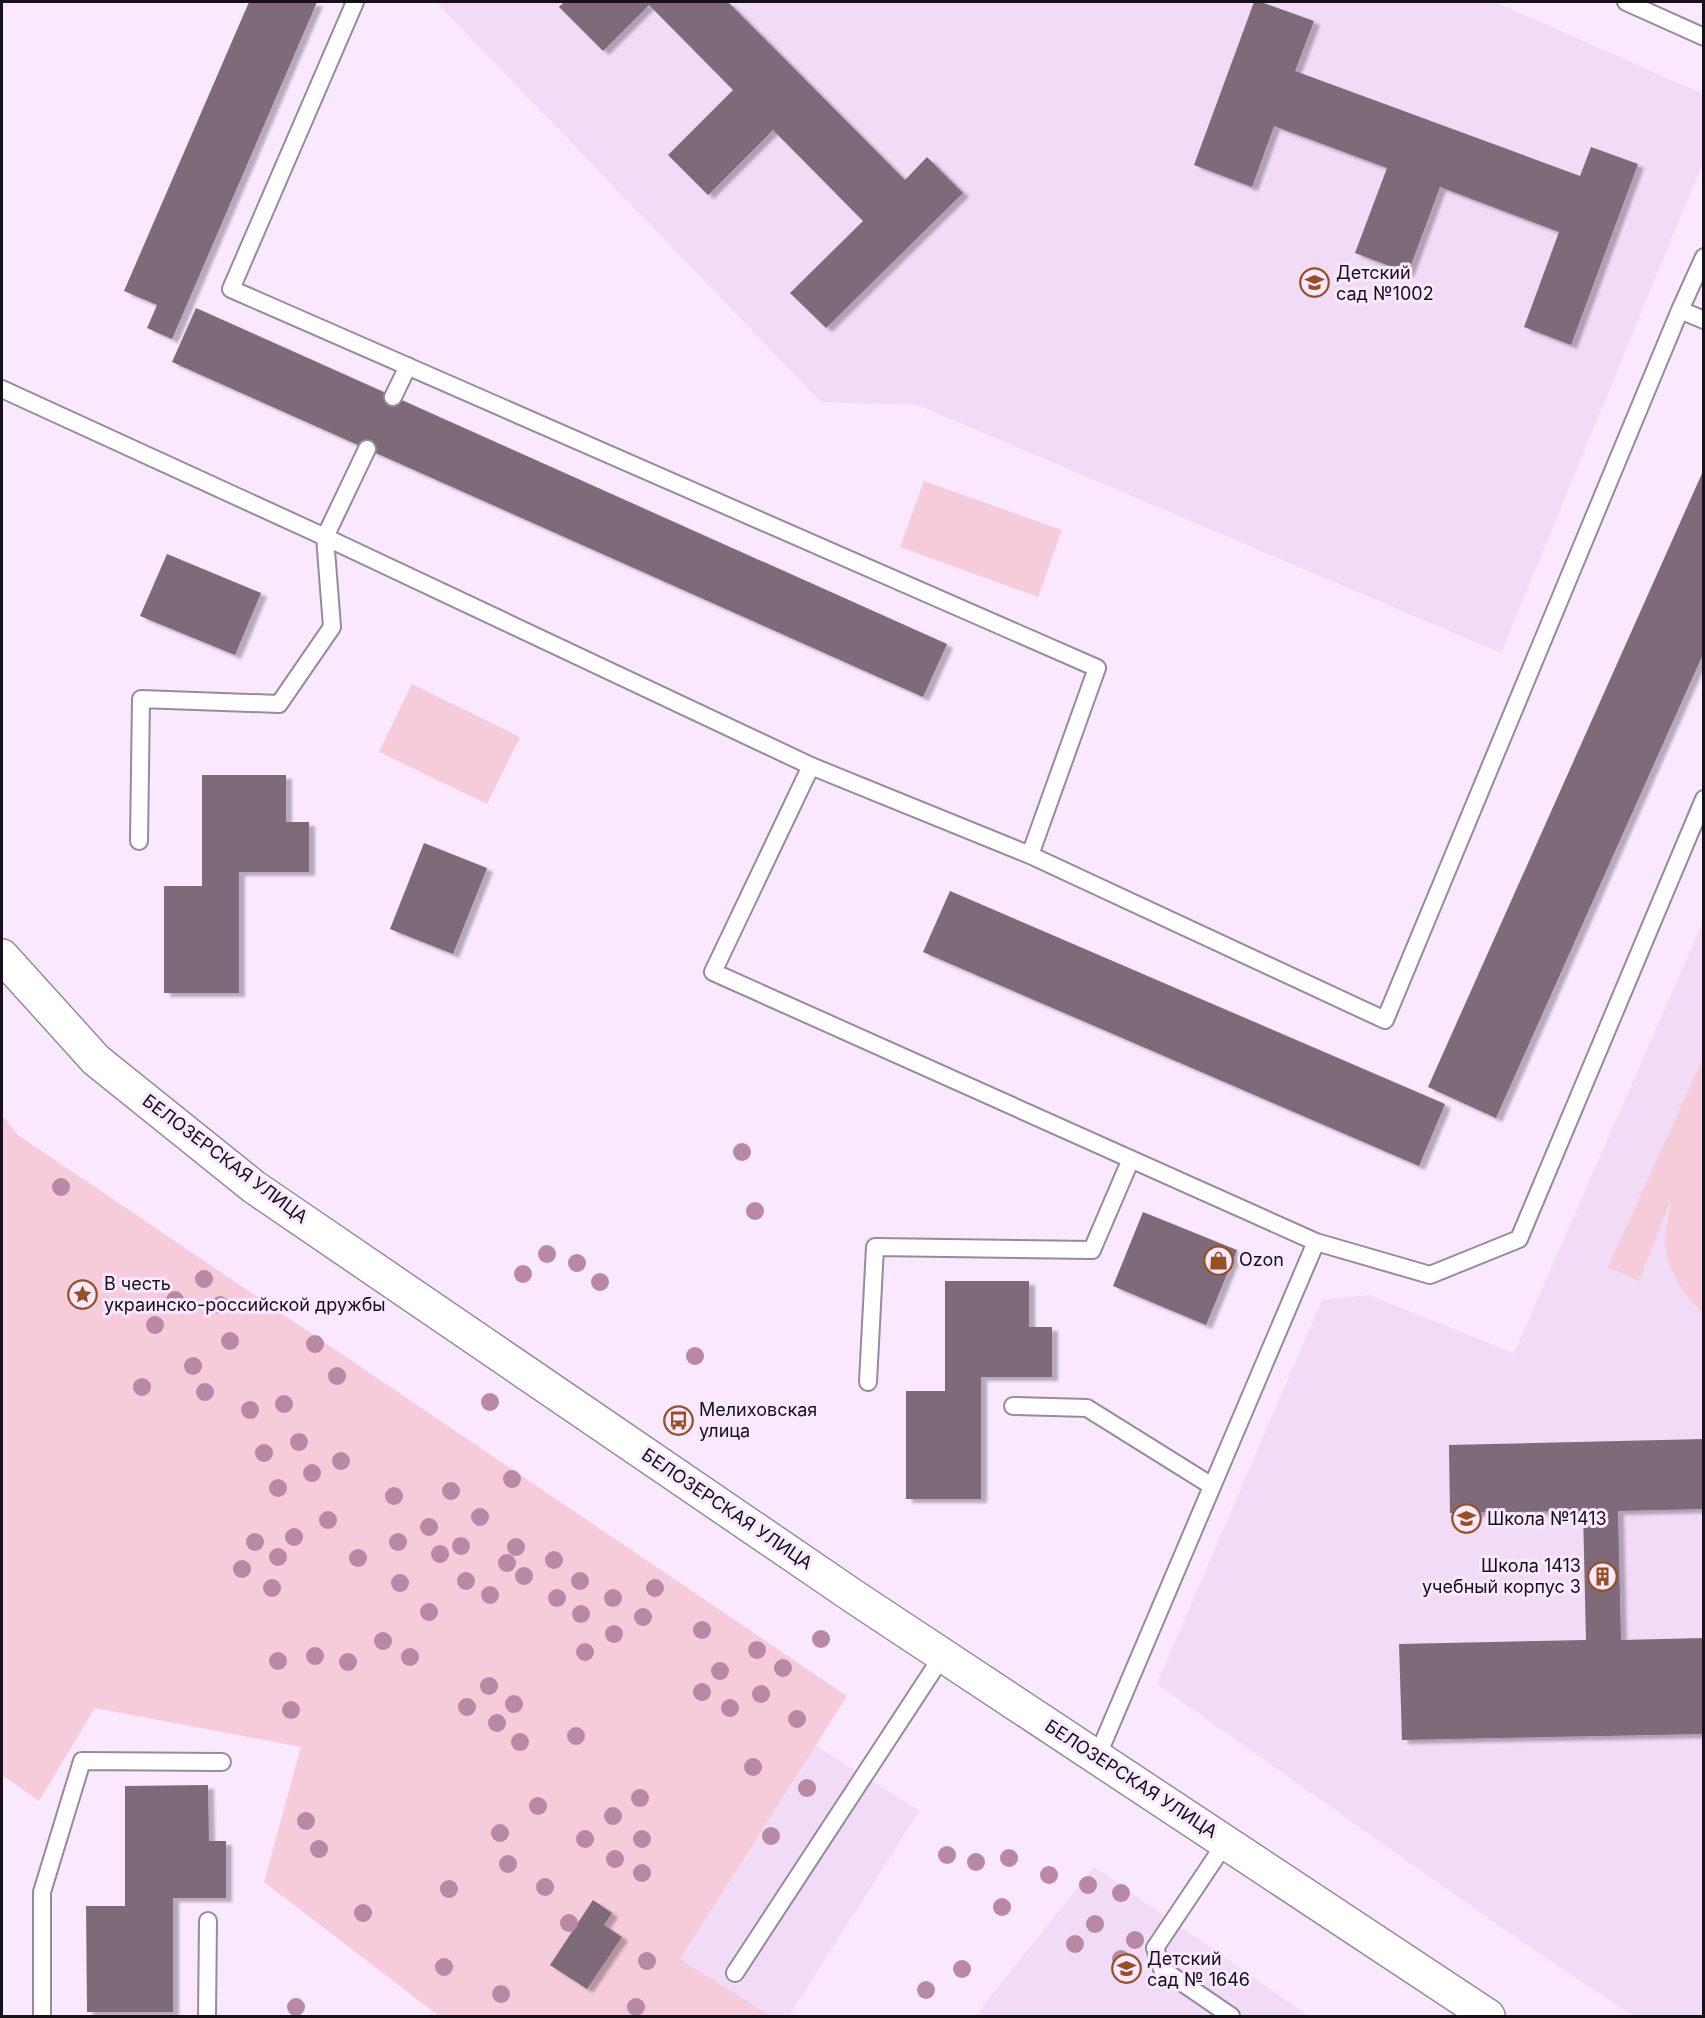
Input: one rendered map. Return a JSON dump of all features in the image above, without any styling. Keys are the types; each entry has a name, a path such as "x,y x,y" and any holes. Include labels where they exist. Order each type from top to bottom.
{"street":[{"name":"БЕЛОЗЕРСКАЯ УЛИЦА","path":"2,956 96,1060 255,1187 943,1655 1488,2016"}],"lane":[{"path":"355,2 231,289 1097,668 1030,855"},
{"path":"1626,2 1704,37"},
{"path":"2,389 325,537 811,766 1030,855 1385,1020 1704,257"},
{"path":"1680,310 1704,320"},
{"path":"393,397 408,366"},
{"path":"139,841 141,699 279,704 332,627 325,537 367,449"},
{"path":"811,766 713,972 1316,1242 1430,1275 1519,1239 1704,799"},
{"path":"868,1382 875,1247 1092,1250 1131,1159"},
{"path":"1097,1757 1316,1242"},
{"path":"1013,1406 1088,1408 1212,1486"},
{"path":"735,1973 943,1655"},
{"path":"42,2016 42,1892 82,1761 222,1762"},
{"path":"1226,1842 1155,1948 1162,1969 1231,2016"},
{"path":"207,2016 208,1921"}],"shaded area":[{"name":"Детский сад №1002","path":"1495,2 1703,94 1703,162 1501,653 918,405 821,402 437,3"},
{"path":"924,481 1062,530 1038,597 900,547"},
{"path":"412,684 520,737 487,804 379,752"},
{"name":"Школа №1413","path":"1703,922 1703,2016 1633,2016 1508,1932 1157,1684 1322,1300 1369,1295 1514,1353"},
{"path":"1703,1058 1703,1313 1689,1299 1673,1274 1667,1255 1665,1240 1671,1199 1639,1281 1608,1267"},
{"path":"2,1115 18,1135 847,1696 680,1959 771,2016 439,2016 264,1882 301,1747 95,1708 39,1801 2,1775"},
{"path":"815,1745 919,1811 789,2016 771,2016 680,1959"},
{"name":"Детский сад № 1646","path":"1094,1867 1172,1921 1309,2016 975,2016"}],"building":[{"path":"249,2 317,2 172,339 147,328 157,305 124,291"},
{"path":"564,2 728,2 905,180 927,157 963,193 826,328 790,293 863,221 773,130 708,195 668,155 733,90 649,5 603,51 559,7"},
{"path":"1254,2 1261,2 1314,21 1295,71 1580,176 1591,147 1638,164 1571,345 1524,327 1559,232 1440,187 1408,273 1355,253 1387,168 1274,126 1252,187 1194,165"},
{"path":"196,308 947,644 923,697 172,362"},
{"path":"1704,469 1704,652 1496,1118 1428,1087"},
{"path":"167,554 261,593 235,655 140,616"},
{"path":"202,775 286,775 286,822 309,822 309,872 239,872 239,993 164,993 164,886 202,886"},
{"path":"424,843 487,868 453,954 390,929"},
{"path":"950,891 1445,1104 1419,1166 923,952"},
{"path":"1143,1212 1237,1250 1206,1325 1113,1286"},
{"path":"945,1281 1029,1281 1029,1327 1052,1327 1052,1377 981,1377 981,1499 906,1499 906,1391 945,1391"},
{"name":"Школа 1413 учебный корпус 3","path":"1704,1439 1704,1509 1618,1511 1621,1640 1704,1638 1704,1734 1402,1740 1399,1644 1586,1640 1583,1511 1450,1513 1449,1445"},
{"path":"208,1785 209,1841 226,1841 226,1898 173,1898 173,2012 87,2012 86,1906 125,1906 125,1786"},
{"path":"593,1900 612,1913 604,1925 622,1937 587,1989 550,1965"}],"place":[{"name":"Детский сад №1002","path":"1315,283"},
{"name":"Ozon","path":"1218,1260"},
{"name":"В честь украинско-российской дружбы","path":"83,1294"},
{"name":"Мелиховская улица","path":"678,1420"},
{"name":"Школа №1413","path":"1466,1519"},
{"name":"Школа 1413 учебный корпус 3","path":"1602,1576"},
{"name":"Детский сад № 1646","path":"1126,1969"}]}
